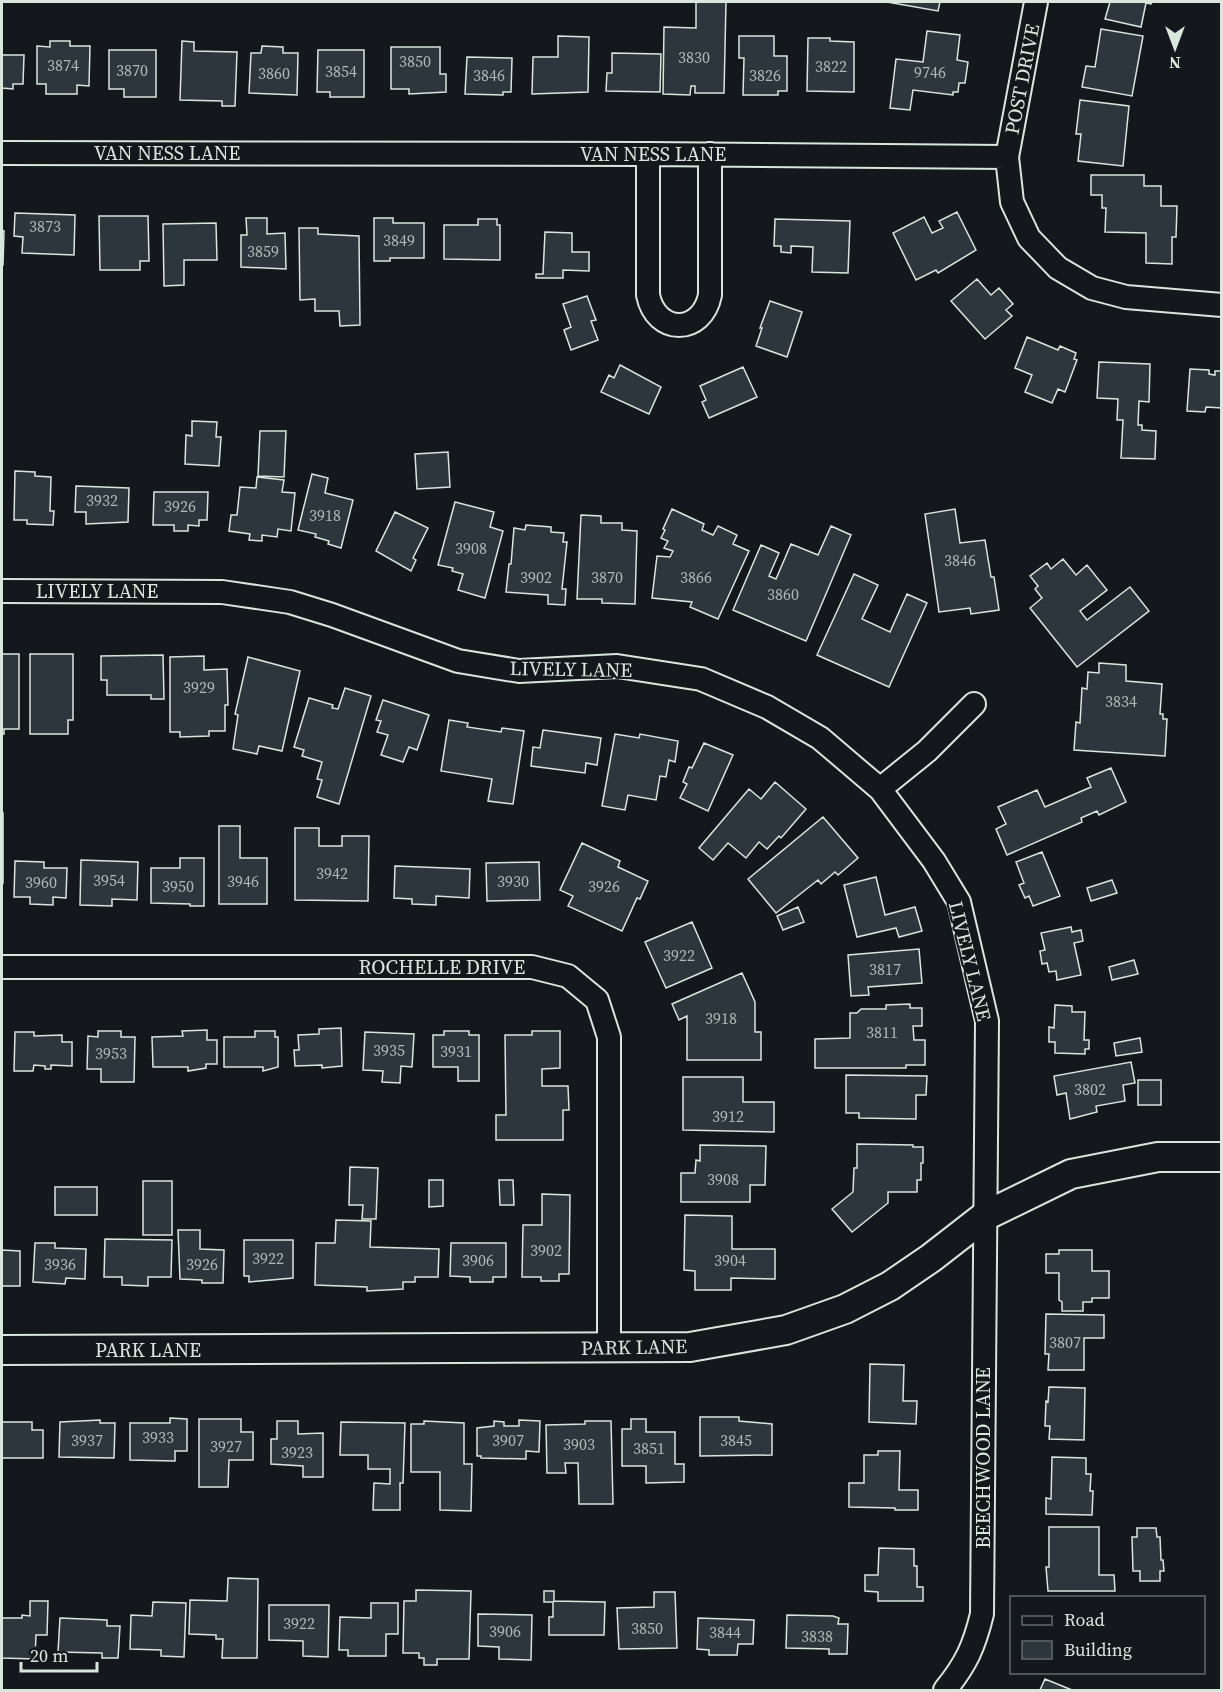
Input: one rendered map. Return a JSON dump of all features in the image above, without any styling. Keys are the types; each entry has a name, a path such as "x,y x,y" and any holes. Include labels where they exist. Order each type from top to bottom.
{"street":[{"name":"POST DRIVE","path":"1007,157 1036,2"},
{"name":"VAN NESS LANE","path":"2,153 710,154 1007,157"},
{"path":"648,154 648,295 650,306 655,315 664,321 674,325 684,325 694,322 703,315 710,295 710,154"},
{"path":"1007,157 1012,202 1029,238 1059,268 1092,288 1126,297 1221,305"},
{"name":"LIVELY LANE","path":"2,591 222,592 290,602 458,661 519,671 617,666 701,679 767,707 820,738 880,789 934,861 959,902 987,1021 985,1216"},
{"path":"880,789 927,751 974,704"},
{"name":"ROCHELLE DRIVE","path":"2,967 532,967 568,976 597,1000 609,1037 609,1347"},
{"name":"PARK LANE","path":"2,1350 690,1347 786,1330 845,1309 890,1286 985,1216 1071,1174 1158,1157 1221,1157"},
{"name":"BEECHWOOD LANE","path":"945,1690 962,1670 975,1641 982,1614 985,1216"}],"building":[{"path":"696,2 726,2 724,93 695,93 695,86 691,86 690,95 663,94 664,27 696,28"},
{"path":"887,2 940,2 938,11"},
{"path":"1110,2 1152,2 1151,4 1146,3 1141,27 1105,19"},
{"path":"1101,29 1143,36 1132,96 1082,87 1086,66 1095,67"},
{"path":"927,31 960,35 957,60 968,62 965,83 959,83 958,92 953,92 953,95 913,90 910,110 890,108 896,59 923,62"},
{"path":"558,36 589,37 588,92 532,94 533,57 558,57"},
{"path":"739,36 774,36 774,56 787,56 787,91 778,91 778,95 743,95 744,58 739,58"},
{"path":"808,38 830,38 830,41 854,42 854,92 807,91"},
{"path":"50,41 70,41 70,46 90,46 89,86 77,85 77,94 46,94 46,84 37,84 37,46 50,47"},
{"path":"182,41 194,42 194,51 237,52 235,106 222,106 222,101 180,100"},
{"path":"262,46 283,47 283,53 298,53 297,95 249,93 251,53 261,53"},
{"path":"391,47 440,47 440,74 446,74 446,92 409,94 409,89 391,89"},
{"path":"109,50 156,50 156,97 124,97 124,89 109,89"},
{"path":"318,50 364,50 364,97 330,97 330,92 317,92"},
{"path":"612,53 661,54 660,92 606,91 607,73 612,73"},
{"path":"2,55 24,55 23,84 13,84 13,89 2,88"},
{"path":"467,57 512,58 511,92 503,92 503,95 465,94"},
{"path":"1080,100 1129,106 1123,166 1078,161 1081,134 1076,134"},
{"path":"1091,175 1144,175 1144,186 1161,186 1161,206 1177,206 1176,237 1172,237 1172,264 1146,263 1146,233 1105,232 1106,208 1102,208 1102,195 1091,195"},
{"path":"957,212 976,250 938,273 936,270 916,280 893,233 924,217 932,233 943,228 939,221"},
{"path":"15,213 75,215 74,255 22,253 23,237 14,236"},
{"path":"99,216 148,216 149,261 140,261 140,270 100,270"},
{"path":"246,218 267,218 267,234 285,233 286,269 241,267 241,235 247,235"},
{"path":"374,218 393,218 393,223 424,223 424,258 390,258 390,261 374,261"},
{"path":"478,219 497,219 497,225 500,225 500,260 444,259 444,225 478,225"},
{"path":"775,219 850,221 848,273 812,272 813,247 791,246 791,253 781,252 781,246 774,246"},
{"path":"216,223 217,260 184,260 184,285 164,286 163,224"},
{"path":"299,228 318,228 318,234 359,236 360,325 340,326 339,311 315,311 315,299 300,300"},
{"path":"2,230 4,231 3,265 2,265"},
{"path":"545,232 572,233 572,252 589,252 589,271 563,270 563,278 536,278 536,274 543,274"},
{"path":"977,279 991,295 999,288 1013,304 1006,310 1012,316 985,339 951,301"},
{"path":"587,296 596,320 591,321 598,340 571,350 564,330 571,327 563,304"},
{"path":"770,301 802,312 787,357 756,346"},
{"path":"1027,337 1058,350 1060,346 1076,353 1074,359 1077,360 1065,392 1058,389 1052,403 1025,392 1032,375 1015,368"},
{"path":"1099,362 1150,364 1149,402 1139,401 1138,425 1142,425 1142,430 1156,431 1155,459 1121,458 1123,420 1117,420 1118,399 1097,398"},
{"path":"620,365 661,387 649,414 601,392 609,375 614,378"},
{"path":"743,367 757,397 709,418 702,402 706,400 700,386"},
{"path":"1190,369 1209,370 1209,374 1215,375 1215,371 1222,371 1222,408 1206,407 1205,412 1187,411"},
{"path":"192,421 217,422 216,437 221,437 219,466 185,464 186,435 192,436"},
{"path":"260,431 286,431 284,477 258,476"},
{"path":"448,452 450,487 417,489 415,454"},
{"path":"15,471 35,472 35,476 51,477 50,511 54,511 53,525 27,524 27,520 14,520"},
{"path":"312,474 328,478 325,493 353,500 341,548 315,537 316,534 298,530"},
{"path":"257,477 284,480 282,492 295,493 291,531 278,529 277,537 262,535 262,541 249,540 250,534 229,531 231,515 237,515 240,487 256,488"},
{"path":"76,486 129,488 128,522 86,524 86,512 75,512"},
{"path":"154,492 208,492 207,520 199,520 199,526 188,525 188,531 174,531 174,525 153,525"},
{"path":"455,502 494,512 490,527 503,531 485,598 458,590 463,574 452,571 453,568 438,565"},
{"path":"672,509 704,524 702,530 713,535 718,526 737,535 733,544 749,551 718,619 690,607 692,602 652,598 657,556 670,557 673,551 664,548 668,541 661,538"},
{"path":"955,509 960,543 985,540 999,610 971,614 970,608 939,612 925,514"},
{"path":"395,512 428,528 413,558 416,560 411,571 376,551"},
{"path":"581,515 601,516 601,523 622,523 622,530 637,531 635,604 602,603 602,599 577,599"},
{"path":"526,525 551,527 551,532 564,533 563,542 567,542 562,589 566,589 565,605 548,604 548,595 506,592 514,528 525,530"},
{"path":"831,526 851,535 806,641 733,610 761,545 779,553 769,576 776,579 791,544 818,555"},
{"path":"1063,559 1076,575 1087,565 1107,590 1080,611 1087,620 1130,587 1149,611 1077,667 1030,608 1042,598 1035,589 1038,586 1030,576 1047,563 1051,569"},
{"path":"854,574 878,585 862,619 890,632 907,594 927,603 889,687 817,655"},
{"path":"2,654 19,654 19,729 4,729 4,734 2,734"},
{"path":"30,654 73,654 73,720 68,720 68,734 30,734"},
{"path":"163,655 164,699 151,699 151,695 107,695 107,680 101,680 101,656"},
{"path":"204,656 204,670 227,669 228,705 225,705 225,731 209,731 209,736 180,737 180,732 170,732 170,657"},
{"path":"248,657 300,671 282,751 259,746 257,754 233,749 238,715 235,714"},
{"path":"1099,663 1126,665 1126,681 1162,684 1160,714 1163,714 1163,719 1167,719 1165,756 1074,750 1076,722 1080,723 1082,688 1087,689 1088,672 1099,673"},
{"path":"345,688 371,696 339,804 317,797 322,780 317,779 322,762 302,756 304,750 294,747 309,698 333,705 332,708 338,709"},
{"path":"383,700 429,715 417,750 409,747 403,762 381,755 388,735 377,732 381,721 376,720"},
{"path":"449,720 468,723 467,727 501,732 502,728 524,731 513,804 488,801 492,779 441,771"},
{"path":"543,730 601,738 597,765 586,763 585,773 531,766 533,747 540,748"},
{"path":"615,734 639,738 640,734 678,741 675,762 669,760 666,777 660,776 656,800 628,795 625,810 602,806"},
{"path":"704,743 733,755 708,811 680,798 687,784 683,782 689,767 692,768"},
{"path":"1111,768 1126,802 1099,815 1097,811 1081,818 1082,822 1007,855 996,829 1006,824 998,807 1037,790 1045,807 1091,787 1087,778"},
{"path":"775,782 806,809 781,838 779,836 767,849 759,842 746,858 728,843 713,860 699,848 749,789 761,799"},
{"path":"3,813 3,883 2,883"},
{"path":"823,817 858,858 838,875 835,872 821,884 818,880 776,913 748,879"},
{"path":"219,826 240,826 240,858 267,858 267,904 219,904"},
{"path":"295,828 319,828 319,846 342,846 342,836 369,836 368,901 295,900"},
{"path":"582,843 620,861 618,867 648,881 640,899 637,898 622,931 568,906 573,896 560,890"},
{"path":"1042,852 1060,896 1033,906 1029,896 1025,898 1019,885 1024,883 1016,862"},
{"path":"180,858 204,858 204,906 151,903 151,868 180,868"},
{"path":"81,860 138,862 137,900 112,899 112,906 80,905"},
{"path":"15,861 44,862 44,868 67,868 66,898 53,897 53,905 30,904 30,897 14,897"},
{"path":"539,862 540,900 487,901 486,863"},
{"path":"395,866 470,869 469,898 436,896 436,905 412,904 412,899 394,898"},
{"path":"876,877 885,915 915,907 922,931 899,937 896,928 857,937 844,885"},
{"path":"1112,880 1117,893 1091,901 1087,888"},
{"path":"798,907 804,922 783,930 777,916"},
{"path":"692,922 712,968 666,988 645,942"},
{"path":"1071,927 1072,932 1081,930 1083,941 1074,943 1081,975 1057,980 1056,971 1049,972 1047,963 1042,964 1040,951 1045,950 1041,933"},
{"path":"919,949 922,983 868,987 869,995 851,996 848,955"},
{"path":"1134,960 1138,974 1112,980 1109,967"},
{"path":"742,973 755,1002 755,1032 761,1032 761,1060 687,1060 687,1016 679,1020 672,1004"},
{"path":"910,1004 910,1008 922,1008 922,1026 913,1026 914,1040 925,1040 925,1065 906,1065 906,1068 815,1068 815,1039 850,1038 850,1013 857,1013 861,1009 886,1009 886,1005"},
{"path":"1055,1005 1072,1006 1072,1012 1085,1012 1084,1040 1089,1040 1089,1049 1085,1049 1085,1054 1055,1053 1055,1042 1049,1042 1049,1027 1054,1028"},
{"path":"341,1028 342,1066 322,1068 322,1065 295,1066 294,1050 299,1050 298,1035 319,1034 319,1029"},
{"path":"207,1030 207,1040 217,1040 217,1064 206,1064 206,1068 188,1071 188,1067 153,1067 152,1037 183,1036 182,1031"},
{"path":"98,1031 121,1031 121,1037 135,1037 134,1082 101,1082 101,1069 87,1069 88,1036 98,1037"},
{"path":"255,1031 275,1031 275,1037 278,1037 278,1067 263,1071 263,1067 224,1067 224,1037 255,1037"},
{"path":"444,1031 469,1031 469,1035 479,1035 479,1081 458,1081 458,1067 433,1067 433,1035 444,1035"},
{"path":"532,1031 560,1031 560,1068 542,1069 542,1086 568,1086 569,1110 563,1110 563,1140 496,1140 496,1115 506,1115 505,1035 532,1035"},
{"path":"15,1032 34,1032 34,1036 62,1035 62,1042 72,1042 72,1066 51,1065 51,1069 45,1069 45,1066 34,1065 33,1071 14,1071"},
{"path":"365,1032 414,1034 412,1067 401,1066 400,1083 382,1082 383,1071 363,1070"},
{"path":"1140,1038 1142,1052 1116,1056 1114,1043"},
{"path":"1131,1062 1135,1083 1123,1085 1125,1101 1096,1106 1097,1112 1070,1119 1066,1093 1057,1095 1054,1076"},
{"path":"846,1075 927,1076 926,1095 916,1095 916,1119 859,1118 859,1113 846,1113"},
{"path":"683,1077 743,1077 743,1102 774,1102 774,1132 683,1130"},
{"path":"1138,1080 1161,1080 1161,1105 1138,1105"},
{"path":"857,1144 923,1147 923,1163 921,1163 921,1180 917,1180 917,1192 888,1192 888,1203 852,1232 832,1209 853,1192 854,1168 857,1168"},
{"path":"700,1145 766,1146 765,1185 750,1185 750,1202 681,1202 681,1173 695,1173 696,1160 700,1161"},
{"path":"350,1167 378,1168 376,1219 362,1219 363,1205 349,1205"},
{"path":"429,1180 443,1180 443,1206 429,1207"},
{"path":"499,1180 513,1180 514,1205 500,1205"},
{"path":"143,1181 172,1181 172,1235 143,1235"},
{"path":"55,1187 97,1187 97,1215 55,1215"},
{"path":"542,1194 570,1195 569,1274 559,1274 559,1281 541,1281 541,1277 522,1277 523,1225 542,1225"},
{"path":"685,1215 732,1216 732,1249 775,1249 775,1279 731,1278 731,1290 695,1290 695,1271 684,1270"},
{"path":"336,1220 371,1221 370,1247 439,1249 438,1277 415,1277 415,1282 403,1282 403,1289 367,1291 367,1287 315,1285 316,1243 335,1243"},
{"path":"178,1230 200,1230 200,1249 224,1250 223,1283 202,1283 202,1280 180,1279"},
{"path":"105,1239 172,1240 171,1277 148,1277 148,1286 122,1285 122,1277 104,1277"},
{"path":"244,1240 293,1240 293,1278 249,1282 249,1276 244,1276"},
{"path":"35,1243 55,1243 55,1248 86,1249 85,1279 66,1278 65,1284 33,1282"},
{"path":"451,1243 506,1243 506,1277 493,1277 493,1282 470,1282 470,1277 450,1276"},
{"path":"2,1250 20,1251 20,1286 2,1286"},
{"path":"1059,1250 1092,1250 1092,1271 1109,1271 1109,1298 1092,1298 1092,1302 1083,1302 1083,1311 1062,1311 1062,1302 1059,1300 1059,1273 1046,1273 1046,1254 1059,1254"},
{"path":"1046,1314 1104,1315 1104,1338 1084,1338 1084,1370 1048,1370 1049,1354 1045,1354"},
{"path":"870,1364 904,1365 903,1401 917,1401 916,1424 869,1422"},
{"path":"1049,1387 1085,1388 1084,1440 1049,1439 1050,1426 1045,1426"},
{"path":"700,1417 739,1417 739,1421 772,1424 772,1455 700,1456"},
{"path":"170,1418 187,1419 187,1451 175,1451 175,1461 130,1460 130,1423 170,1423"},
{"path":"199,1419 241,1419 241,1432 253,1432 253,1460 229,1460 228,1487 199,1487"},
{"path":"631,1419 646,1419 646,1432 675,1432 675,1464 684,1464 684,1482 646,1483 646,1466 622,1466 622,1429 631,1429"},
{"path":"100,1420 100,1423 115,1423 114,1458 59,1457 60,1422"},
{"path":"519,1420 540,1421 539,1452 526,1451 526,1459 477,1456 477,1428 494,1426 494,1421 504,1422 504,1426 519,1426"},
{"path":"277,1421 298,1421 298,1434 323,1433 323,1477 303,1477 303,1466 271,1464 271,1439 277,1439"},
{"path":"424,1421 464,1423 464,1464 472,1464 471,1511 440,1510 440,1472 411,1472 411,1424 424,1424"},
{"path":"585,1421 611,1421 613,1504 579,1504 578,1463 565,1463 566,1473 547,1473 546,1425 585,1424"},
{"path":"2,1422 32,1422 32,1430 43,1430 43,1458 2,1458"},
{"path":"341,1422 405,1423 400,1510 373,1510 374,1483 390,1484 390,1469 368,1469 368,1455 340,1455"},
{"path":"878,1451 900,1451 899,1490 918,1490 918,1510 849,1507 849,1483 864,1483 864,1455 878,1455"},
{"path":"1052,1457 1086,1458 1086,1474 1091,1474 1090,1491 1093,1491 1092,1515 1046,1514 1046,1498 1051,1499"},
{"path":"1049,1527 1099,1527 1099,1575 1114,1575 1115,1591 1048,1591 1046,1567 1049,1567"},
{"path":"1137,1528 1156,1528 1157,1537 1160,1537 1164,1571 1160,1571 1160,1581 1140,1581 1140,1571 1133,1571 1132,1537 1137,1537"},
{"path":"879,1548 914,1549 917,1587 923,1587 923,1601 878,1601 878,1592 865,1591 865,1575 878,1575"},
{"path":"228,1578 258,1579 257,1658 222,1658 223,1639 216,1639 216,1635 189,1634 190,1600 227,1601"},
{"path":"416,1590 471,1591 469,1659 437,1659 437,1665 424,1665 424,1658 419,1658 419,1653 403,1653 404,1601 416,1601"},
{"path":"544,1591 554,1591 554,1601 605,1602 604,1635 549,1635 549,1617 553,1617 553,1602 544,1602"},
{"path":"654,1592 675,1592 677,1648 619,1649 617,1608 654,1607"},
{"path":"30,1601 48,1601 47,1635 36,1635 35,1659 2,1658 2,1618 30,1616"},
{"path":"153,1602 186,1603 184,1657 161,1656 161,1650 130,1649 131,1615 152,1616"},
{"path":"371,1603 398,1603 398,1634 386,1634 386,1656 348,1656 348,1650 339,1650 340,1617 371,1618"},
{"path":"269,1605 329,1605 328,1657 303,1656 303,1641 269,1640"},
{"path":"478,1614 532,1615 531,1660 499,1659 499,1647 478,1646"},
{"path":"787,1615 839,1618 838,1624 848,1624 847,1654 829,1654 829,1649 786,1648"},
{"path":"60,1618 107,1620 107,1626 120,1626 118,1658 102,1658 102,1653 58,1652"},
{"path":"698,1618 754,1620 753,1644 738,1644 737,1655 709,1655 709,1650 697,1649"},
{"path":"1045,1679 1072,1690 1040,1690"}]}
